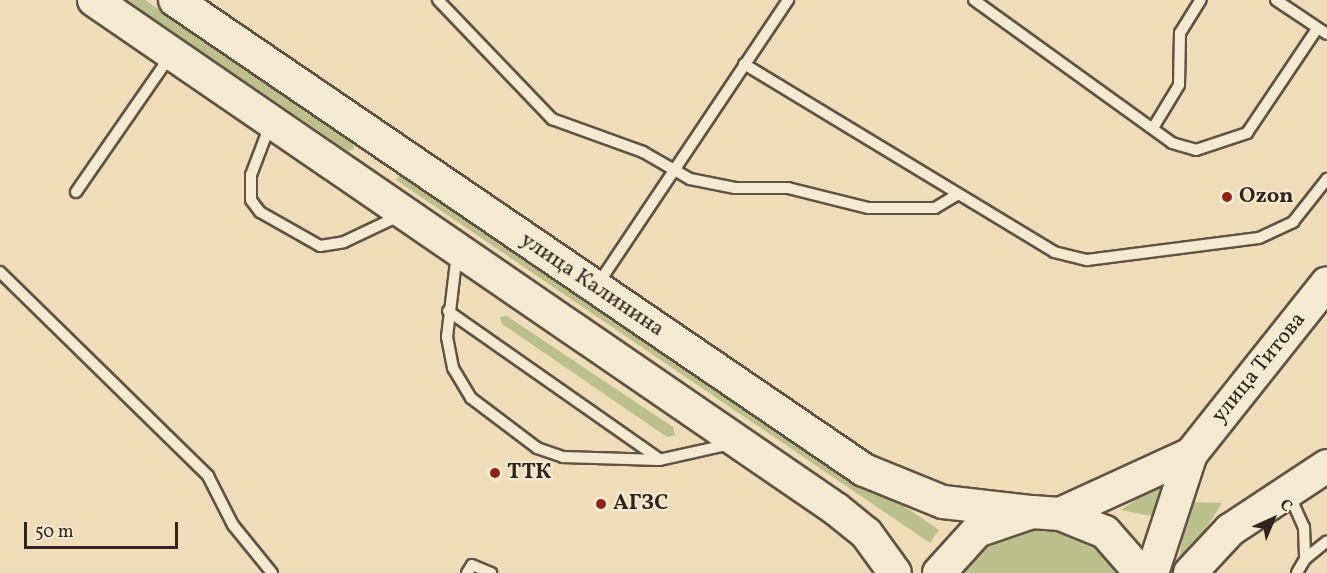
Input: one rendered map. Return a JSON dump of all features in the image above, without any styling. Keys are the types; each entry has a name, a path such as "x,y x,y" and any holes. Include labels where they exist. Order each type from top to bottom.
{"main road":[{"name":"улица Калинина","path":"94,0 738,442 866,533 895,573"},
{"name":"улица Калинина","path":"175,0 596,288 897,488 943,502 1046,513 1105,532 1142,573"},
{"path":"355,179 381,141"},
{"name":"улица Титова","path":"1152,573 1191,454 1326,286"},
{"name":"улица Титова","path":"939,573 977,531 1046,513 1191,454"},
{"path":"1190,573 1230,530 1327,466"}],"lane":[{"path":"438,0 552,119 675,168 707,185 788,188 868,208 934,208 957,195"},
{"path":"596,288 788,0"},
{"path":"974,0 1183,148 1235,141 1257,123 1322,32 1276,0"},
{"path":"1153,128 1179,86 1180,33 1201,0"},
{"path":"76,192 172,54"},
{"path":"744,64 1054,252 1087,260 1259,238 1293,222 1327,178"},
{"path":"271,122 251,176 251,200 260,212 320,246 344,242 405,213"},
{"path":"457,250 448,310 453,368 471,398 537,448 563,457 659,460 738,442"},
{"path":"0,272 208,476 233,525 272,573"},
{"path":"448,310 659,460"},
{"path":"1287,491 1304,527 1305,559"},
{"path":"1297,573 1305,559 1327,541"},
{"path":"467,573 472,565 491,573"}],"green space":[{"path":"127,0 145,0 354,143 354,149 348,151"},
{"path":"405,168 939,530 930,543 396,180"},
{"path":"507,316 673,427 675,435 667,437 502,324 500,317"},
{"path":"1175,472 1151,516 1121,510"},
{"path":"1186,502 1222,503 1178,573"},
{"path":"1030,524 1087,535 1128,573 953,573 976,546"}],"place":[{"name":"Ozon","path":"1227,197"},
{"name":"ТТК","path":"495,473"},
{"name":"АГЗС","path":"601,504"}]}
